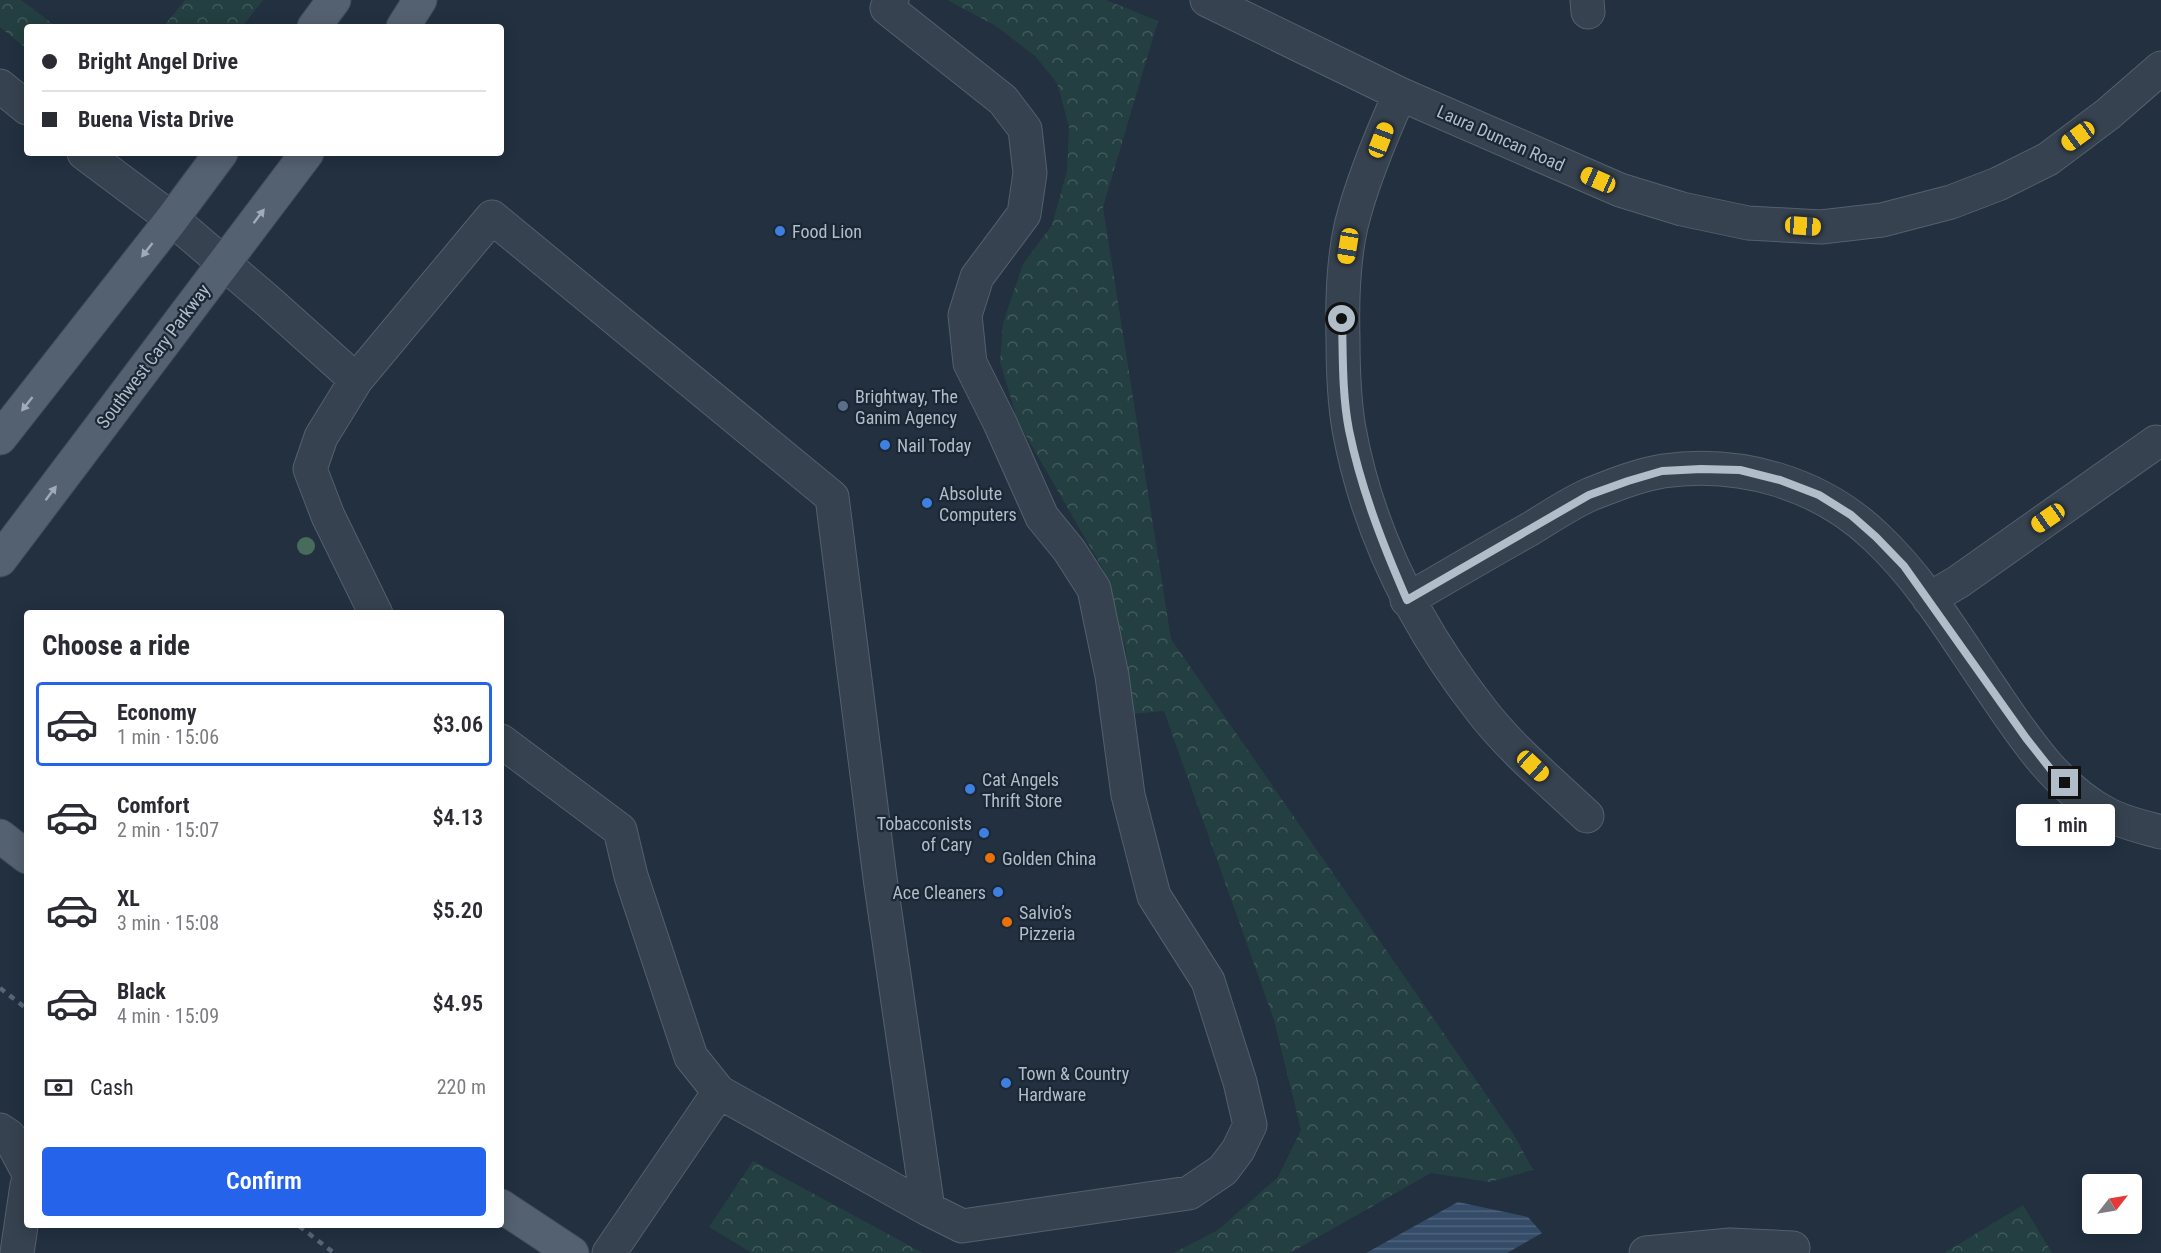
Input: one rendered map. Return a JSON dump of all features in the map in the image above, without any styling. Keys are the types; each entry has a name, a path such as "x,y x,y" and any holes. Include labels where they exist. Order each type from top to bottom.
{"main road":[{"path":"316,24 334,0"},
{"path":"405,24 420,0"},
{"path":"0,438 172,219 218,156"},
{"name":"Southwest Cary Parkway","path":"0,560 305,156"},
{"path":"0,836 24,855"},
{"path":"504,1208 572,1253"}],"street":[{"name":"Laura Duncan Road","path":"1207,0 1400,94 1620,190 1682,209 1748,223 1821,227 1882,220 1917,212 1998,184 2048,159 2108,114 2161,68"},
{"path":"504,743 620,830 631,876 691,1057 719,1092 928,1209 962,1226 1189,1193 1223,1170 1238,1150 1250,1125 1240,1082 1208,981 1154,896 1128,795 1112,676 1094,589 1069,550 1042,517 970,363 965,315 977,277 1024,214 1030,173 1025,129 1003,100 883,3"},
{"path":"0,86 24,106"},
{"path":"1400,94 1365,183 1351,226 1345,267 1342,330 1343,375 1349,429 1361,478 1380,538 1407,600 1443,660 1482,712 1533,766 1587,816"},
{"path":"88,156 172,219 356,380"},
{"path":"374,610 328,516 310,470 321,437 356,380 492,217 832,497 880,878 928,1209"},
{"path":"1929,599 1958,582 2156,442"},
{"path":"1407,600 1589,495 1628,481 1662,471 1701,469 1740,470 1780,480 1819,495 1851,515 1904,566 2052,771 2078,795 2107,814 2161,832"},
{"path":"609,1253 719,1092"},
{"path":"0,1130 9,1136 24,1164"},
{"path":"17,1253 24,1205"},
{"path":"1646,1253 1730,1245 1793,1248"}],"green space":[{"path":"0,0 21,0 53,24 24,24 24,47 0,27"},
{"path":"185,0 263,0 244,24 165,24"},
{"path":"947,0 1106,0 1158,21 1103,207 1171,639 1514,1135 1533,1170 1490,1182 1431,1173 1290,1253 1173,1253 1218,1230 1278,1177 1301,1130 1274,1020 1164,711 1132,714 1126,650 1103,569 1018,422 1000,362 1003,323 1023,264 1052,225 1067,171 1069,127 1057,83 1035,56 996,26"},
{"path":"753,1161 923,1253 752,1253 709,1227"},
{"path":"2023,1205 2052,1253 1944,1253"}],"water":[{"path":"1458,1202 1528,1217 1542,1233 1507,1253 1366,1253"}],"railway":[{"path":"0,988 24,1007"},
{"path":"302,1228 334,1253"}],"place":[{"name":"Food Lion","path":"780,231"},
{"name":"Brightway, The Ganim Agency","path":"843,406"},
{"name":"Nail Today","path":"885,445"},
{"name":"Absolute Computers","path":"927,503"},
{"name":"Cat Angels Thrift Store","path":"970,789"},
{"name":"Tobacconists of Cary","path":"984,833"},
{"name":"Golden China","path":"990,858"},
{"name":"Ace Cleaners","path":"998,892"},
{"name":"Salvio’s Pizzeria","path":"1007,922"},
{"name":"Town & Country Hardware","path":"1006,1083"}],"route":[{"path":"1342,319 1343,375 1349,429 1361,478 1380,538 1407,600 1589,495 1628,481 1662,471 1701,469 1740,470 1780,480 1819,495 1851,515 1904,566 2026,738 2052,771 2065,783"}]}
